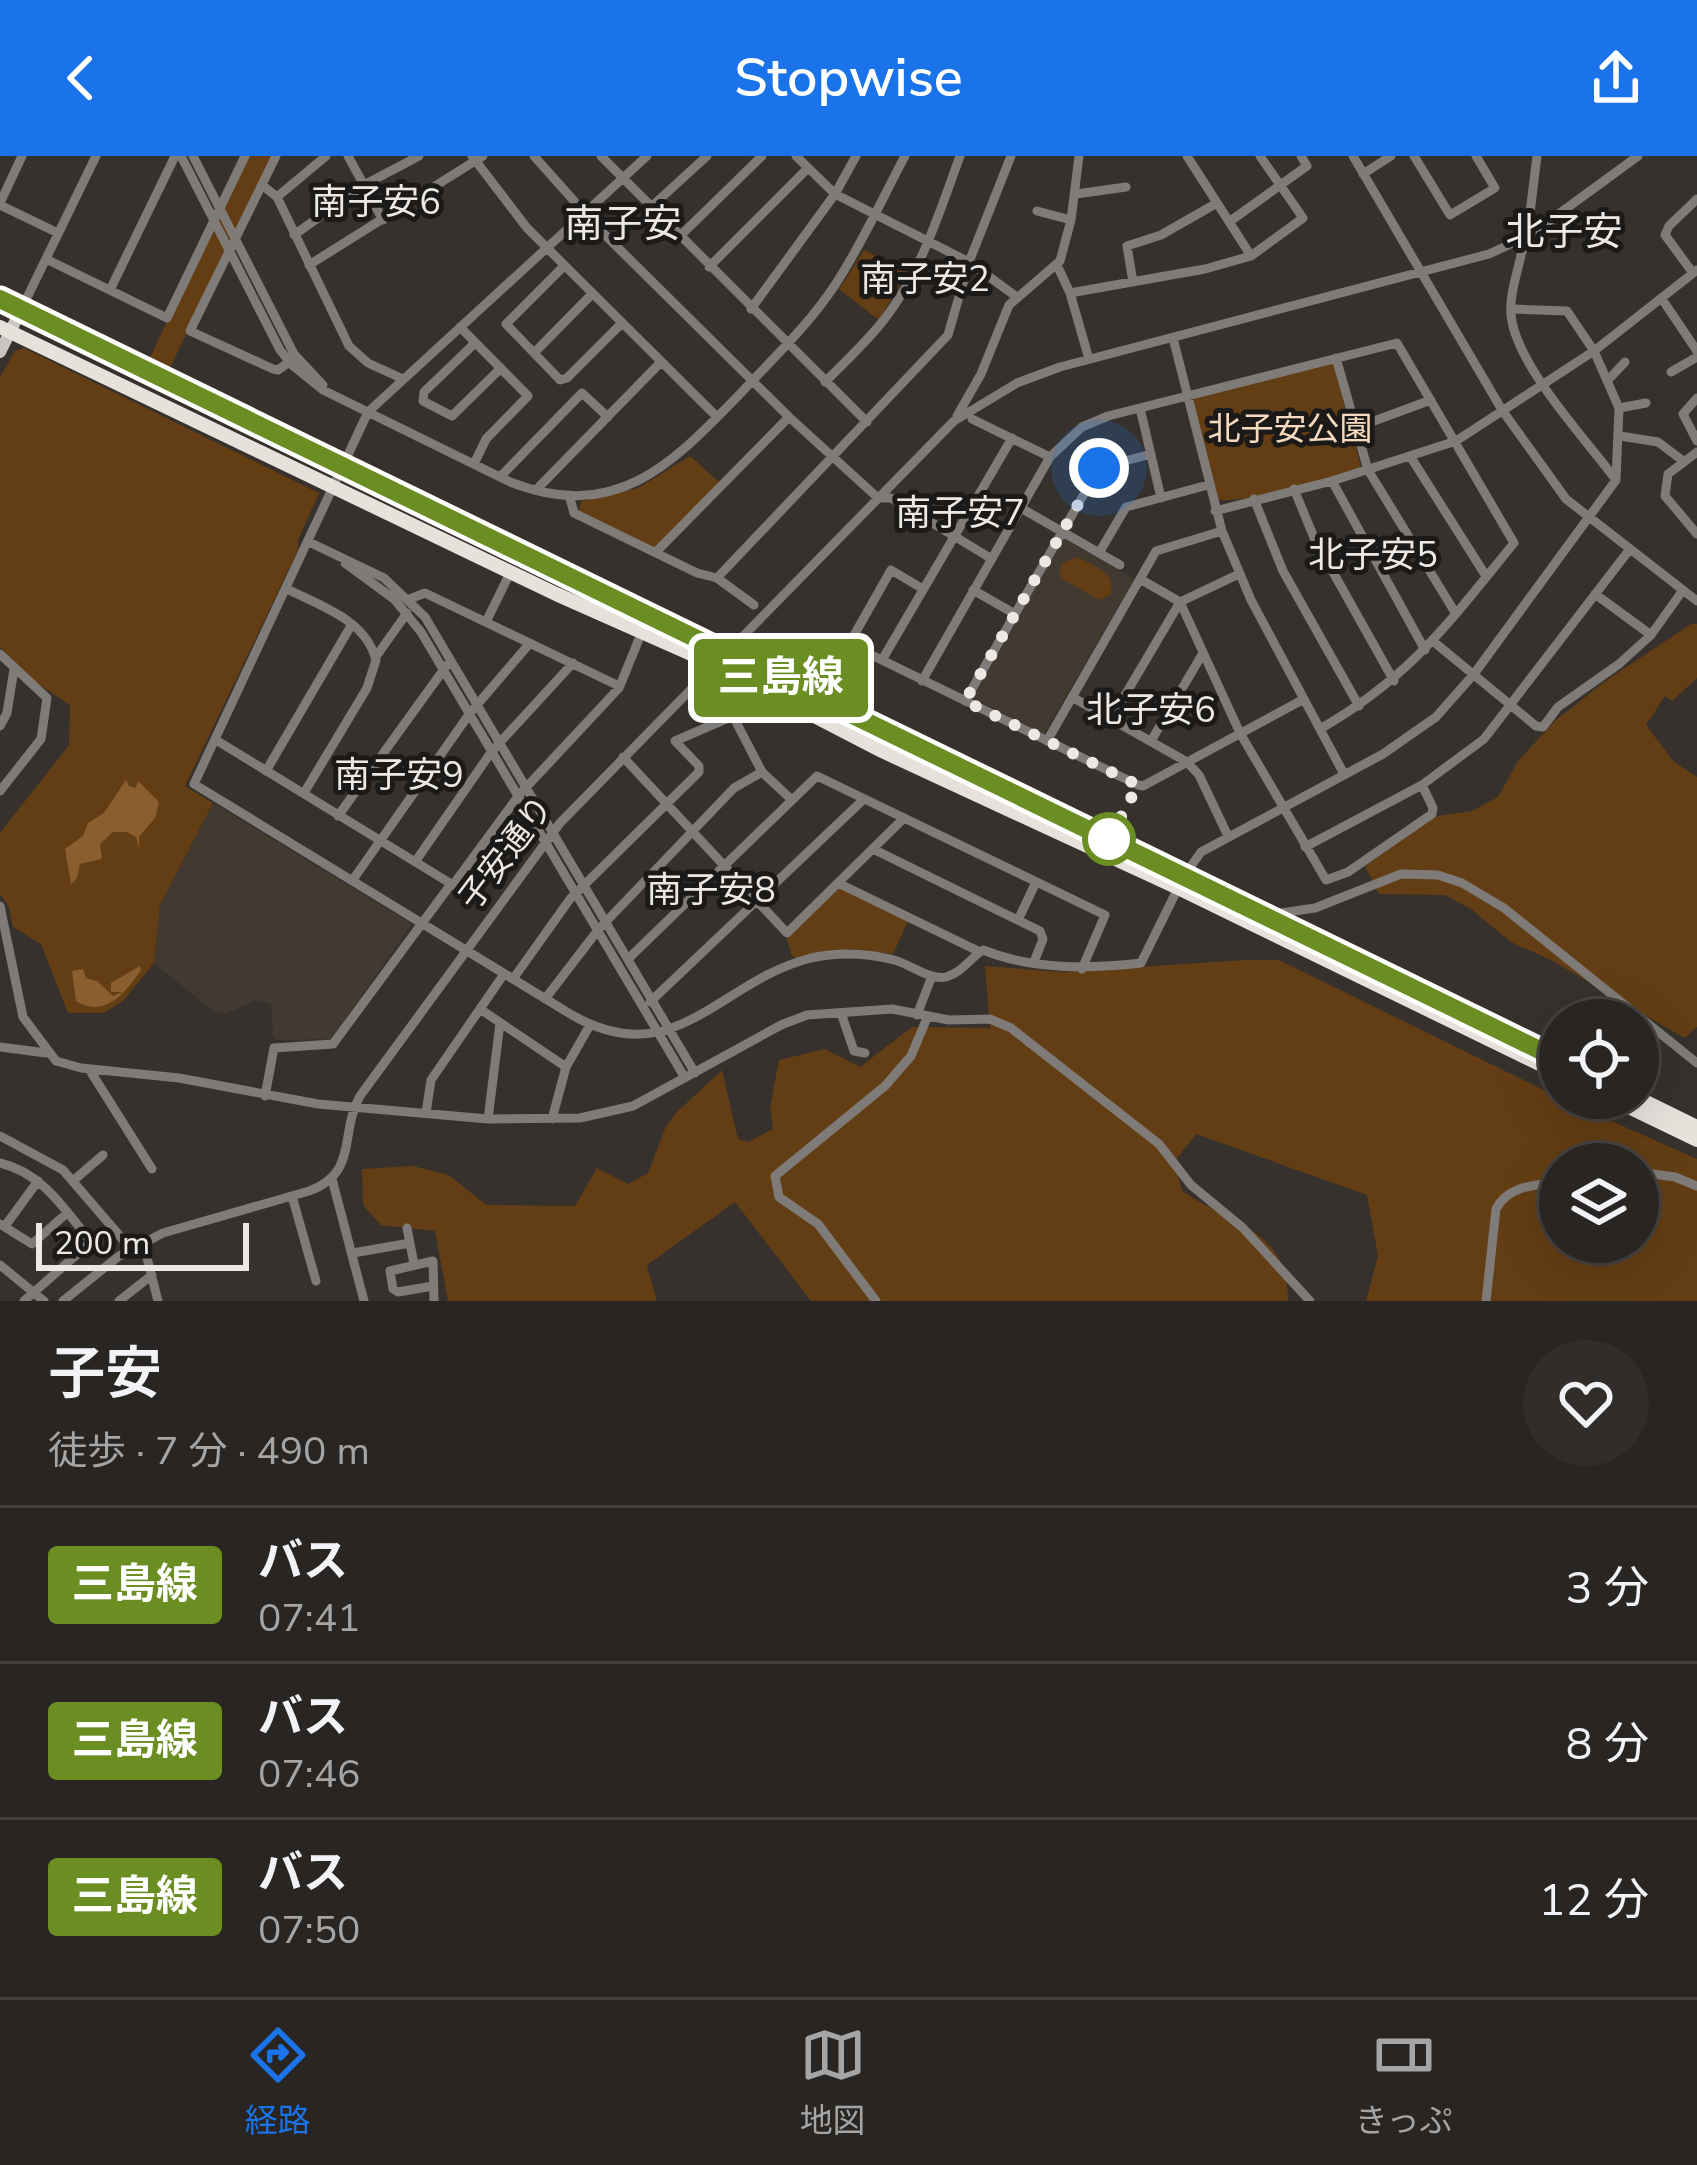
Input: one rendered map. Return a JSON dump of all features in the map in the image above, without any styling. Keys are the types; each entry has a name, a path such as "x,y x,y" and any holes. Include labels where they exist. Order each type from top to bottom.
{"highway":[{"path":"0,299 720,658 924,771 1262,915 1539,1050"},
{"path":"5,330 556,595 720,658"},
{"path":"1181,882 1539,1063"},
{"path":"1659,1108 1697,1126"},
{"path":"1654,1119 1697,1140"}],"main road":[{"path":"0,352 5,330 21,310"}],"street":[{"path":"22,156 0,204 58,233"},
{"path":"21,310 95,156"},
{"path":"178,156 293,359 340,399 500,477 569,495 602,493 644,478 679,457 787,344 833,287 905,156"},
{"path":"110,290 178,156"},
{"path":"194,156 293,359"},
{"path":"276,156 190,332 272,369 293,359"},
{"path":"277,197 326,156"},
{"path":"349,156 382,220"},
{"path":"293,235 364,184 419,156"},
{"path":"534,156 584,214 878,498 891,498 992,559"},
{"path":"601,156 866,422"},
{"path":"647,156 368,412 194,784 545,999 590,1025 628,1037 664,1031 784,967 813,958 874,956 944,977 963,969 978,951"},
{"path":"650,208 707,156"},
{"path":"679,237 762,156"},
{"path":"796,156 835,194 969,262 1017,297"},
{"path":"751,308 835,194 856,156"},
{"path":"825,382 880,325 929,241 960,156"},
{"path":"717,578 948,335 969,262 1011,156"},
{"path":"954,421 981,374 1004,314 1017,297 1057,265 1071,220 1079,156"},
{"path":"1187,156 1251,256"},
{"path":"1070,292 1251,256 1304,218 1260,156"},
{"path":"1229,222 1307,166 1301,156"},
{"path":"1353,156 1502,410 1566,499 1697,601"},
{"path":"1363,174 1391,156"},
{"path":"1414,156 1450,215 1495,188 1476,156"},
{"path":"1529,221 1537,156"},
{"path":"954,421 1017,383 1089,359 1489,254 1530,235 1638,156"},
{"path":"46,259 167,318 244,157"},
{"path":"309,266 477,158 546,249 717,417"},
{"path":"709,267 808,168"},
{"path":"262,185 277,197 355,353 404,379"},
{"path":"1076,194 1126,187"},
{"path":"1215,511 1332,481 1456,440 1544,384 1695,272 1665,235 1697,200"},
{"path":"1133,281 1127,246 1160,236 1217,203"},
{"path":"1037,211 1071,220"},
{"path":"1522,251 1511,309 1514,329 1544,384 1616,480"},
{"path":"1057,265 1070,292 1089,359"},
{"path":"564,266 507,321 508,328 560,380 622,323"},
{"path":"534,353 592,294"},
{"path":"1662,299 1697,354 1672,372"},
{"path":"838,883 978,951 1082,969 1142,963 1201,852 1419,730 1474,674 1616,480 1619,408 1594,351 1568,311 1511,309"},
{"path":"460,328 528,395 486,439 474,464"},
{"path":"1172,338 1222,531 1239,574 1344,774"},
{"path":"475,343 424,392 423,401 452,416 501,368"},
{"path":"922,681 1050,457 1082,427 1397,343 1514,538 1456,614 1394,681 1320,729"},
{"path":"1336,358 1368,470 1456,614"},
{"path":"536,490 662,362"},
{"path":"1607,381 1625,362"},
{"path":"500,477 582,393 608,417"},
{"path":"1697,398 1683,414 1697,441"},
{"path":"1355,428 1431,400"},
{"path":"1619,408 1646,403"},
{"path":"1140,408 1161,497"},
{"path":"656,552 789,417"},
{"path":"972,419 1050,457"},
{"name":"子安通り","path":"354,1107 554,832 954,421"},
{"path":"1620,436 1658,442 1682,460"},
{"path":"882,660 1012,439"},
{"path":"1697,452 1668,474 1666,500 1697,534"},
{"path":"965,701 1099,468 1150,454"},
{"path":"1410,456 1486,576"},
{"path":"1332,481 1429,646 1474,674 1536,726 1543,727 1558,707 1651,635 1683,590"},
{"path":"1099,553 1126,507 1208,485"},
{"path":"1294,489 1315,540 1394,681"},
{"path":"569,495 574,513 697,573 717,578 754,604"},
{"path":"1254,499 1283,571 1359,706"},
{"path":"1021,508 1120,565"},
{"path":"1047,741 1156,551 1222,531"},
{"path":"309,542 365,566 406,606 500,741 546,842 580,888"},
{"path":"1305,847 1422,785 1468,752 1512,706 1630,549"},
{"path":"923,589 891,570 849,644 1143,786 1304,699"},
{"path":"1111,718 1180,602 1239,574"},
{"path":"486,622 508,577"},
{"path":"1140,579 1180,602 1240,733 1323,878 1340,877 1432,814 1422,785"},
{"path":"287,590 352,624 375,658"},
{"path":"974,590 1015,614"},
{"path":"304,793 367,688 375,658 406,606 425,593 619,686"},
{"path":"1595,594 1651,635"},
{"path":"266,771 352,624"},
{"path":"266,1096 274,1048 333,1045 523,791 619,686 639,639"},
{"path":"352,881 474,708 530,643"},
{"path":"1151,741 1203,653"},
{"path":"0,654 47,698 40,739 0,791"},
{"path":"415,862 492,751 573,663"},
{"path":"338,816 448,664"},
{"path":"0,726 8,713 14,669"},
{"path":"1072,697 1187,762 1199,775 1228,836"},
{"path":"474,708 492,751 554,832 580,888 690,1075"},
{"path":"426,1113 430,1080 480,1009 580,888 700,769 675,742 733,716 762,772 792,800"},
{"path":"215,740 451,884"},
{"path":"623,757 787,933 904,818"},
{"path":"0,767 9,779"},
{"path":"545,999 602,926 739,783 762,772"},
{"path":"623,962 817,776 1105,915 1082,969"},
{"path":"648,1004 864,799"},
{"path":"872,849 1043,934 1034,962"},
{"path":"1262,915 1315,908 1401,874 1438,875 1462,883 1504,908 1697,1063"},
{"path":"1018,920 1036,882"},
{"path":"0,907 5,956 23,1017 56,1061 354,1107 488,1119 552,1119 617,1111 795,1019 892,1009 922,1017 991,1018 1011,1028 1159,1144 1191,1185 1243,1228 1310,1301"},
{"path":"1305,936 1304,920 1315,908"},
{"path":"876,1301 818,1224 778,1197 776,1176 885,1087 911,1056 932,976"},
{"path":"480,1009 566,1067"},
{"path":"841,1013 854,1051 866,1053"},
{"path":"488,1119 500,1023"},
{"path":"552,1119 566,1067 590,1025"},
{"path":"0,1047 46,1053"},
{"path":"89,1069 152,1169"},
{"path":"63,1301 143,1242 332,1179 342,1164 354,1107"},
{"path":"0,1136 50,1160 74,1180 130,1250"},
{"path":"74,1180 103,1155"},
{"path":"0,1164 38,1181 90,1245 24,1301"},
{"path":"1659,1175 1697,1186"},
{"path":"332,1179 364,1301"},
{"path":"38,1181 3,1225 32,1244 67,1213"},
{"path":"1486,1301 1496,1209 1502,1197 1539,1185"},
{"path":"292,1196 316,1280"},
{"path":"407,1228 414,1264"},
{"path":"143,1242 158,1301"},
{"path":"352,1253 410,1243"},
{"path":"433,1286 398,1292 393,1289 390,1271 433,1262 434,1301"},
{"path":"0,1265 44,1301"},
{"path":"119,1301 152,1275"}],"shaded area":[{"path":"1062,538 1134,579 1044,734 971,697"},
{"path":"126,780 136,788 138,781 159,802 155,818 139,837 139,848 136,837 113,832 100,844 102,859 80,864 71,884 65,849 104,813"},
{"path":"213,803 412,924 331,1039 277,1040 271,1004 256,1000 225,1014 213,1011 154,963 160,905"},
{"path":"140,966 121,994 105,1005 76,1001 72,971 83,969 86,978 97,981 113,996 122,992 111,992 111,983"}],"green space":[{"path":"245,156 272,156 167,374 147,364"},
{"path":"864,250 907,272 879,320 839,289"},
{"path":"24,348 319,493 298,550 185,786 213,803 160,905 154,963 123,1001 104,1013 68,1013 41,944 13,927 9,907 0,894 0,833 69,745 70,705 29,678 0,647 0,377 15,351"},
{"name":"北子安公園","path":"1333,362 1362,470 1264,495 1216,499 1191,397"},
{"path":"690,456 720,483 655,548 578,513 581,501 638,488"},
{"path":"1078,557 1108,576 1110,595 1099,600 1063,579 1059,573 1062,563"},
{"path":"1697,624 1697,678 1672,701 1665,696 1646,725 1674,762 1697,777 1697,1027 1684,1038 1659,1023 1659,999 1618,999 1511,942 1471,909 1445,895 1379,894 1365,866 1437,816 1472,811 1498,797 1518,761 1556,720 1607,680"},
{"path":"731,662 1013,795 1072,832 997,803 729,666"},
{"path":"839,888 908,921 893,954 849,949 796,958 791,954 787,938"},
{"path":"1279,960 1539,1088 1539,1119 1607,1119 1697,1159 1697,1301 1366,1301 1378,1256 1367,1195 1196,1134 1174,1162 1182,1191 1268,1244 1285,1277 1288,1301 811,1301 735,1202 647,1265 657,1301 448,1301 435,1231 381,1225 363,1205 362,1169 413,1166 449,1175 486,1205 575,1206 597,1168 628,1184 648,1173 666,1126 722,1070 738,1139 748,1142 773,1129 770,1107 779,1060 825,1049 860,1067 912,1027 990,1028 985,966 1063,972"}],"bus line":[{"name":"三島線","path":"0,299 1539,1050"}],"district":[{"name":"南子安6","path":"376,202"},
{"name":"南子安","path":"623,224"},
{"name":"北子安","path":"1564,232"},
{"name":"南子安2","path":"925,279"},
{"name":"南子安7","path":"960,513"},
{"name":"北子安5","path":"1373,555"},
{"name":"北子安6","path":"1151,710"},
{"name":"南子安9","path":"399,775"},
{"name":"南子安8","path":"711,890"}],"route":[{"path":"1099,468 965,701 1138,785 1109,839"}]}
